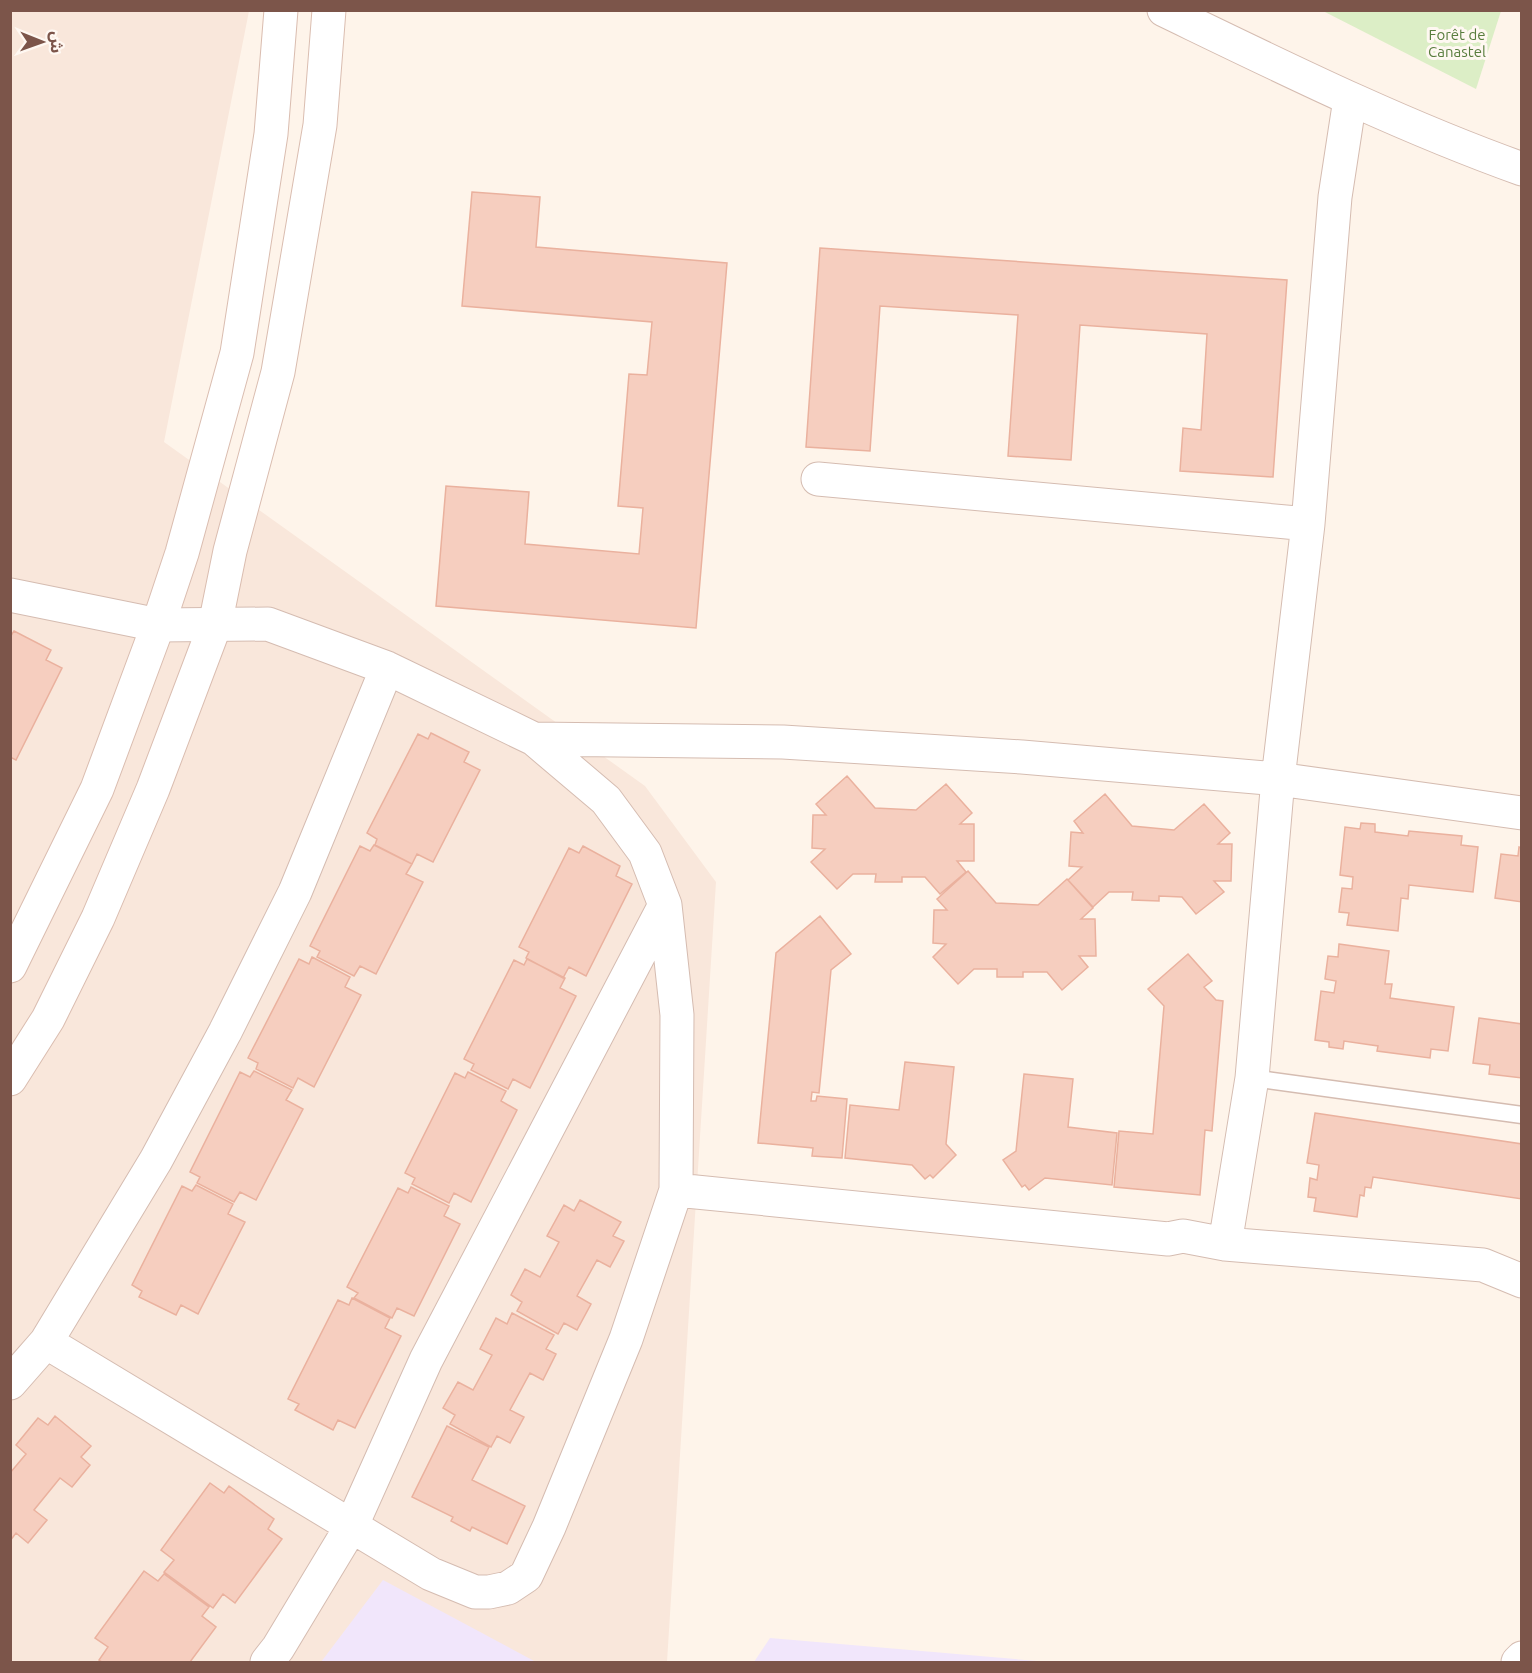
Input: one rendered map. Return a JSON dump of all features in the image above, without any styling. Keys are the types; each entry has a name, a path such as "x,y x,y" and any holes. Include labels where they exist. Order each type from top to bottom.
{"street":[{"path":"10,966 97,789 158,625 182,553 237,352 272,134 281,10"},
{"path":"10,1079 48,1019 98,918 153,789 214,625 230,551 278,372 320,125 329,10"},
{"path":"1164,10 1350,99 1462,148 1521,169"},
{"path":"1225,1244 1252,1078 1278,778 1308,524 1335,197 1350,99"},
{"path":"818,479 1308,524"},
{"path":"10,595 158,625 267,624 387,668 534,739 606,800 645,853 665,905 677,1015 676,1190 626,1339 549,1527 526,1576 508,1588 475,1592 431,1574 46,1342"},
{"path":"10,1383 46,1342 156,1160 225,1032 295,892 387,668"},
{"path":"534,739 783,742 1022,757 1278,778 1521,813"},
{"path":"267,1662 278,1648 351,1527 426,1360 665,905"},
{"path":"676,1190 1168,1239 1183,1236 1225,1244 1483,1265 1521,1281"},
{"path":"1518,1662 1521,1658"}],"lane":[{"path":"1252,1078 1521,1115"}],"shaded area":[{"path":"11,11 249,11 164,442 645,786 716,882 667,1662 11,1662"},
{"path":"383,1580 536,1662 321,1662"},
{"path":"770,1638 1049,1662 754,1662"}],"green space":[{"name":"Forêt de Canastel","path":"1323,11 1501,11 1476,89"}],"building":[{"path":"472,192 540,197 536,247 727,263 696,628 436,606 446,486 529,492 525,544 639,554 643,508 618,506 629,374 647,375 652,322 462,306"},
{"path":"820,248 1287,280 1273,477 1180,471 1183,428 1201,430 1207,334 1080,325 1071,460 1008,456 1018,315 880,306 870,451 806,447"},
{"path":"14,631 51,650 46,660 62,668 16,760 10,757 10,637"},
{"path":"431,733 469,752 464,762 480,770 433,862 417,854 412,864 375,845 377,839 367,833 418,734 428,739"},
{"path":"847,776 875,808 916,810 946,784 972,813 960,824 974,824 974,861 957,861 966,872 940,894 925,877 902,877 902,882 875,882 876,874 853,874 837,889 811,862 825,849 812,848 813,815 826,815 816,804"},
{"path":"1105,794 1132,826 1174,830 1204,804 1230,833 1218,844 1232,844 1231,881 1214,881 1224,892 1196,914 1182,897 1159,896 1159,901 1132,900 1133,892 1109,892 1093,907 1068,880 1082,867 1069,866 1071,832 1083,833 1074,821"},
{"path":"1361,823 1375,824 1375,832 1408,836 1409,831 1462,836 1461,845 1478,847 1473,892 1409,885 1408,899 1401,898 1398,931 1347,925 1349,913 1339,912 1342,888 1352,889 1353,877 1340,875 1345,827 1360,829"},
{"path":"374,845 412,864 406,874 423,882 376,974 360,966 354,976 317,957 320,951 310,946 360,846 370,851"},
{"path":"583,846 620,866 616,876 632,884 586,976 569,967 563,978 526,958 529,952 519,947 569,848 579,853"},
{"path":"1519,847 1522,848 1522,902 1495,898 1501,854 1518,856"},
{"path":"968,871 996,903 1038,905 1067,879 1093,908 1081,919 1095,919 1096,956 1079,956 1088,967 1062,990 1047,972 1023,972 1023,977 997,977 997,969 974,969 958,984 933,957 946,944 933,943 934,910 947,910 937,899"},
{"path":"820,916 851,954 831,970 819,1093 812,1092 811,1101 816,1101 817,1096 847,1099 842,1158 812,1156 813,1148 758,1143 776,953"},
{"path":"1339,944 1389,951 1385,984 1392,984 1390,998 1454,1007 1448,1051 1431,1049 1430,1058 1377,1051 1378,1046 1344,1041 1343,1049 1329,1047 1329,1042 1315,1040 1321,991 1334,993 1336,981 1325,979 1328,956 1338,957"},
{"path":"1188,954 1212,981 1204,987 1216,1000 1223,1001 1212,1131 1205,1130 1200,1195 1114,1187 1119,1131 1153,1134 1164,1006 1148,989"},
{"path":"312,957 350,977 345,987 361,995 314,1087 298,1078 293,1088 256,1069 258,1063 248,1058 299,959 309,964"},
{"path":"527,959 565,978 560,988 576,996 530,1088 513,1079 508,1089 471,1070 474,1064 464,1059 514,960 524,965"},
{"path":"1479,1018 1522,1024 1522,1078 1489,1074 1490,1065 1473,1063"},
{"path":"905,1062 954,1067 946,1144 956,1155 933,1178 930,1175 925,1179 912,1165 845,1158 850,1105 899,1110"},
{"path":"254,1071 292,1090 286,1100 303,1109 256,1200 240,1192 234,1202 197,1183 200,1177 190,1172 240,1072 250,1077"},
{"path":"468,1072 506,1091 501,1101 517,1110 471,1202 454,1193 449,1203 412,1184 415,1178 405,1173 455,1073 465,1078"},
{"path":"1024,1074 1073,1079 1068,1127 1117,1133 1112,1185 1045,1178 1029,1190 1025,1185 1022,1187 1003,1160 1016,1151"},
{"path":"1315,1113 1522,1144 1522,1199 1373,1177 1371,1188 1365,1187 1364,1196 1360,1195 1357,1217 1314,1211 1316,1198 1308,1197 1310,1178 1317,1180 1319,1165 1307,1163"},
{"path":"196,1185 233,1204 228,1214 245,1222 198,1314 181,1305 176,1315 139,1297 142,1291 132,1285 182,1186 192,1191"},
{"path":"411,1187 449,1206 444,1216 460,1224 414,1316 397,1308 392,1318 354,1298 358,1293 347,1287 398,1188 408,1193"},
{"path":"580,1200 621,1222 613,1236 624,1241 610,1267 597,1260 577,1296 591,1304 577,1330 564,1323 558,1334 517,1311 522,1302 511,1295 525,1269 540,1277 559,1242 547,1236 564,1205 574,1211"},
{"path":"352,1298 390,1318 385,1328 401,1336 355,1428 338,1420 333,1430 295,1410 299,1404 288,1399 338,1300 349,1305"},
{"path":"512,1313 554,1335 546,1349 556,1354 543,1380 530,1373 510,1410 524,1417 510,1443 497,1436 491,1447 450,1424 455,1415 443,1408 458,1382 473,1390 492,1355 480,1349 496,1318 507,1324"},
{"path":"55,1416 91,1446 81,1457 90,1465 72,1487 60,1478 34,1510 47,1520 28,1543 16,1533 10,1541 10,1473 26,1454 16,1445 38,1418 48,1425"},
{"path":"447,1426 489,1447 472,1480 525,1506 507,1544 472,1527 470,1531 451,1521 453,1517 412,1497"},
{"path":"210,1483 224,1493 229,1486 274,1519 268,1529 282,1539 235,1603 223,1594 213,1608 164,1572 174,1560 161,1550"},
{"path":"144,1571 158,1581 164,1574 209,1607 202,1616 216,1627 190,1662 102,1662 99,1660 108,1647 95,1638"}]}
